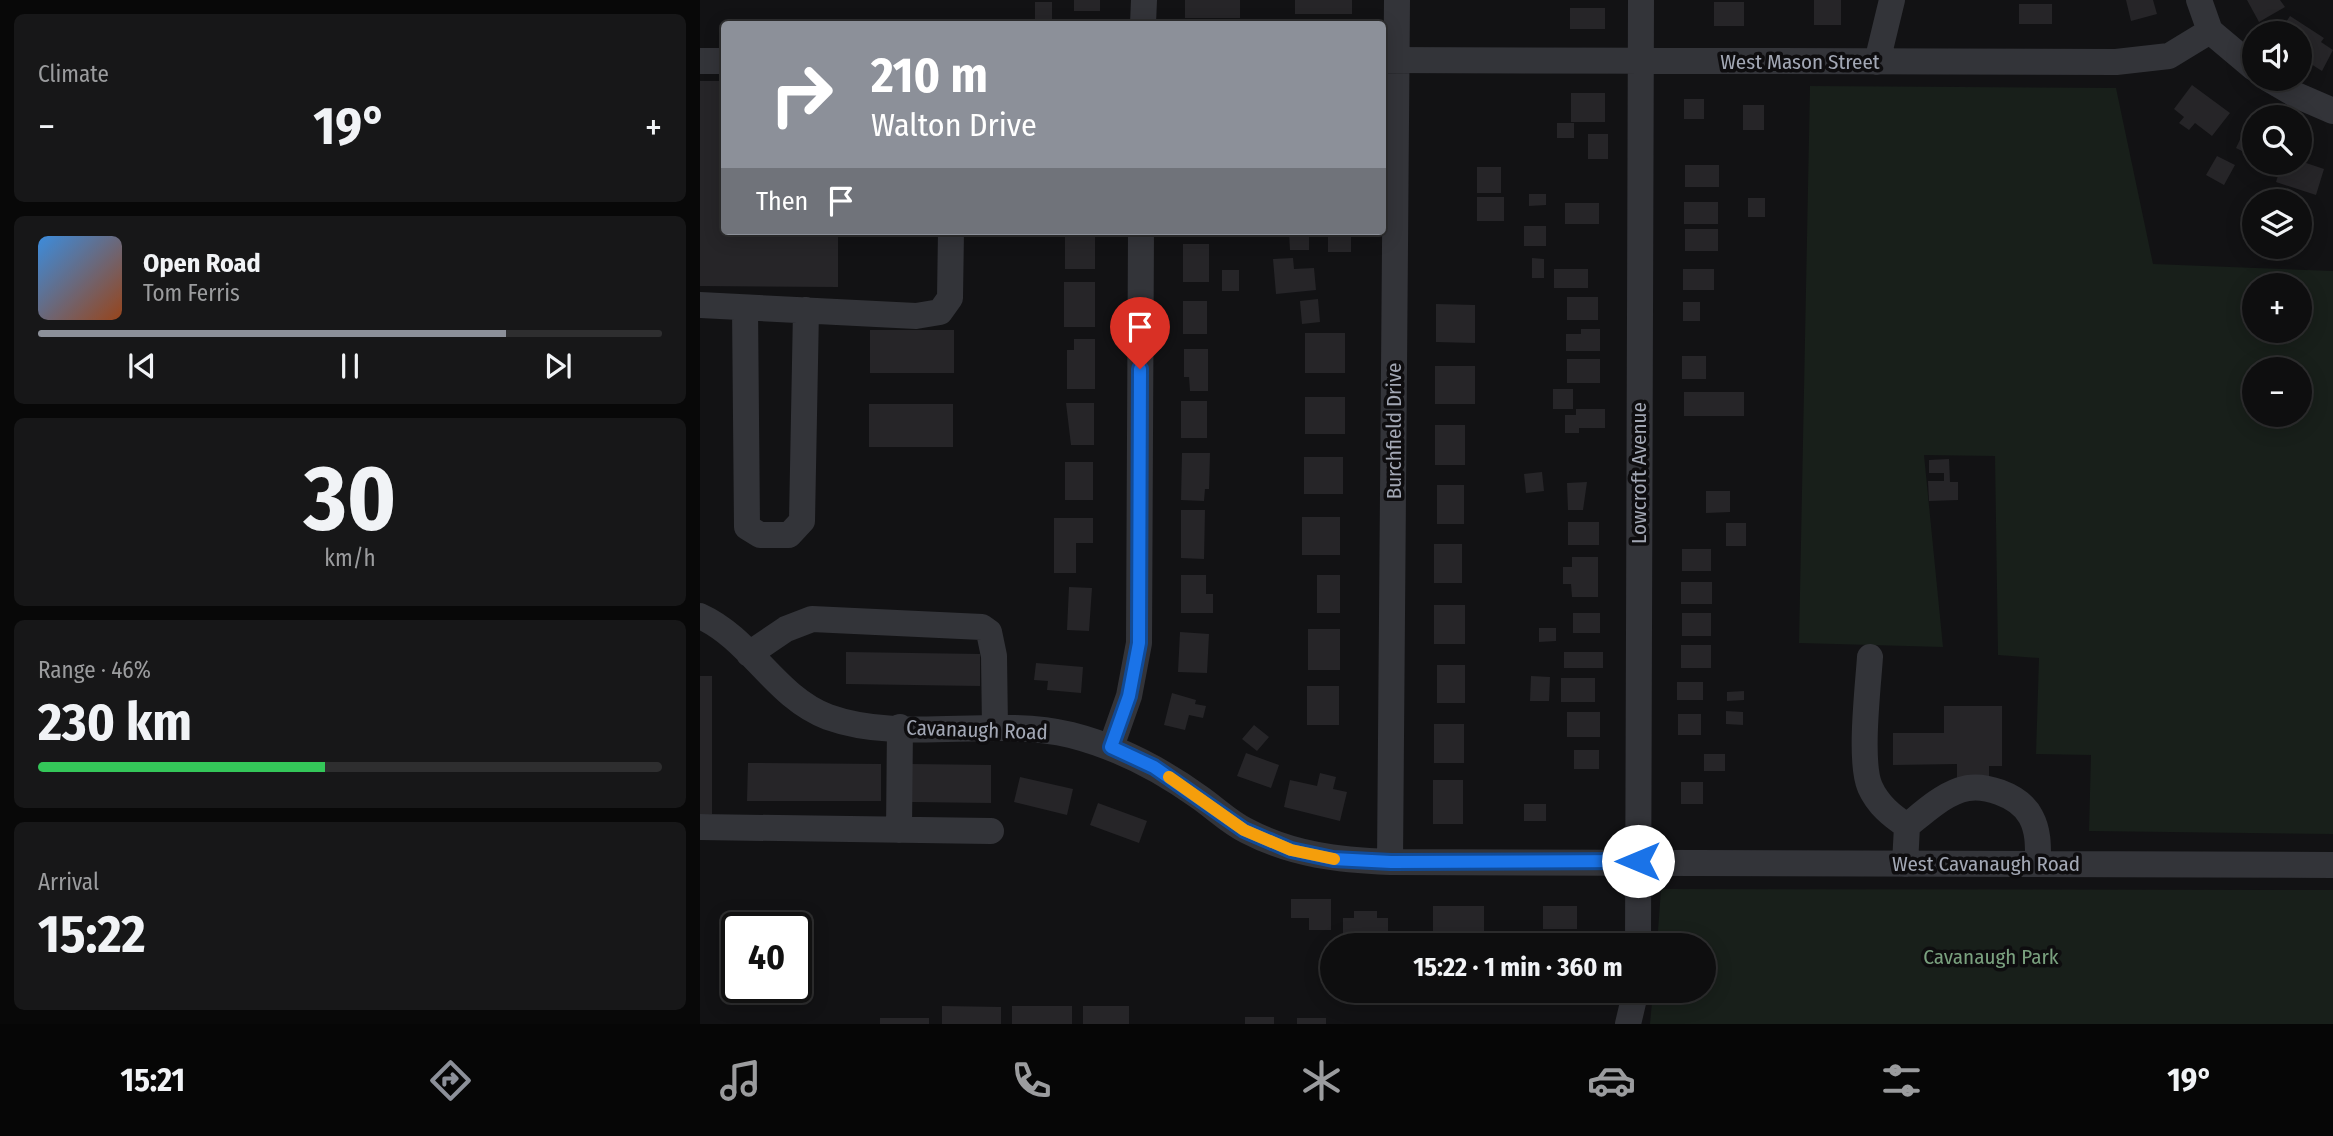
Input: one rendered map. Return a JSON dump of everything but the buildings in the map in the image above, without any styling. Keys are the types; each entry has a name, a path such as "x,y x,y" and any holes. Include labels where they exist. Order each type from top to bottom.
{"street":[{"path":"1143,21 1144,0"},
{"name":"Burchfield Drive","path":"1391,862 1390,61 1397,0"},
{"name":"Lowcroft Avenue","path":"1638,933 1641,0"},
{"path":"1877,62 1892,0"},
{"path":"2199,0 2210,31 2242,58"},
{"name":"West Mason Street","path":"1390,61 2116,62 2169,56 2210,31"},
{"path":"700,61 721,61"},
{"path":"2289,91 2333,111"},
{"path":"700,305 916,316 940,312 950,298 951,235"},
{"path":"1111,747 1129,696 1139,643 1141,235"},
{"path":"745,308 747,527 760,536 789,535 802,521 806,310"},
{"name":"Cavanaugh Road","path":"700,616 728,633 800,702 827,716 859,725 995,728 1070,735 1111,747 1154,767 1244,830 1291,850 1333,859 1391,862 1638,861"},
{"path":"750,654 786,629 811,619 982,627 989,632 994,656 995,728"},
{"path":"1870,657 1866,756 1869,786 1885,811 1906,826"},
{"path":"899,830 900,727"},
{"path":"1906,826 1951,794 1964,788 1994,790 2014,799 2030,814 2036,830 2038,864"},
{"path":"1905,864 1906,826"},
{"path":"700,827 990,831"},
{"name":"West Cavanaugh Road","path":"1638,861 2333,864"},
{"path":"1628,1024 1633,1003"}],"green space":[{"path":"1810,86 2116,88 2153,264 2333,271 2333,834 2089,831 2091,755 2036,754 2039,658 1998,655 1995,456 1924,455 1943,647 1799,643"},
{"name":"Cavanaugh Park","path":"1661,889 2333,890 2333,1024 1650,1024 1652,1003 1716,1003 1716,933 1658,933"}],"slow traffic":[{"path":"1169,777 1244,830 1291,850 1334,859"}],"route":[{"path":"1140,369 1139,643 1129,696 1111,747 1154,767 1244,830 1291,850 1333,859 1391,862 1638,861"}]}
